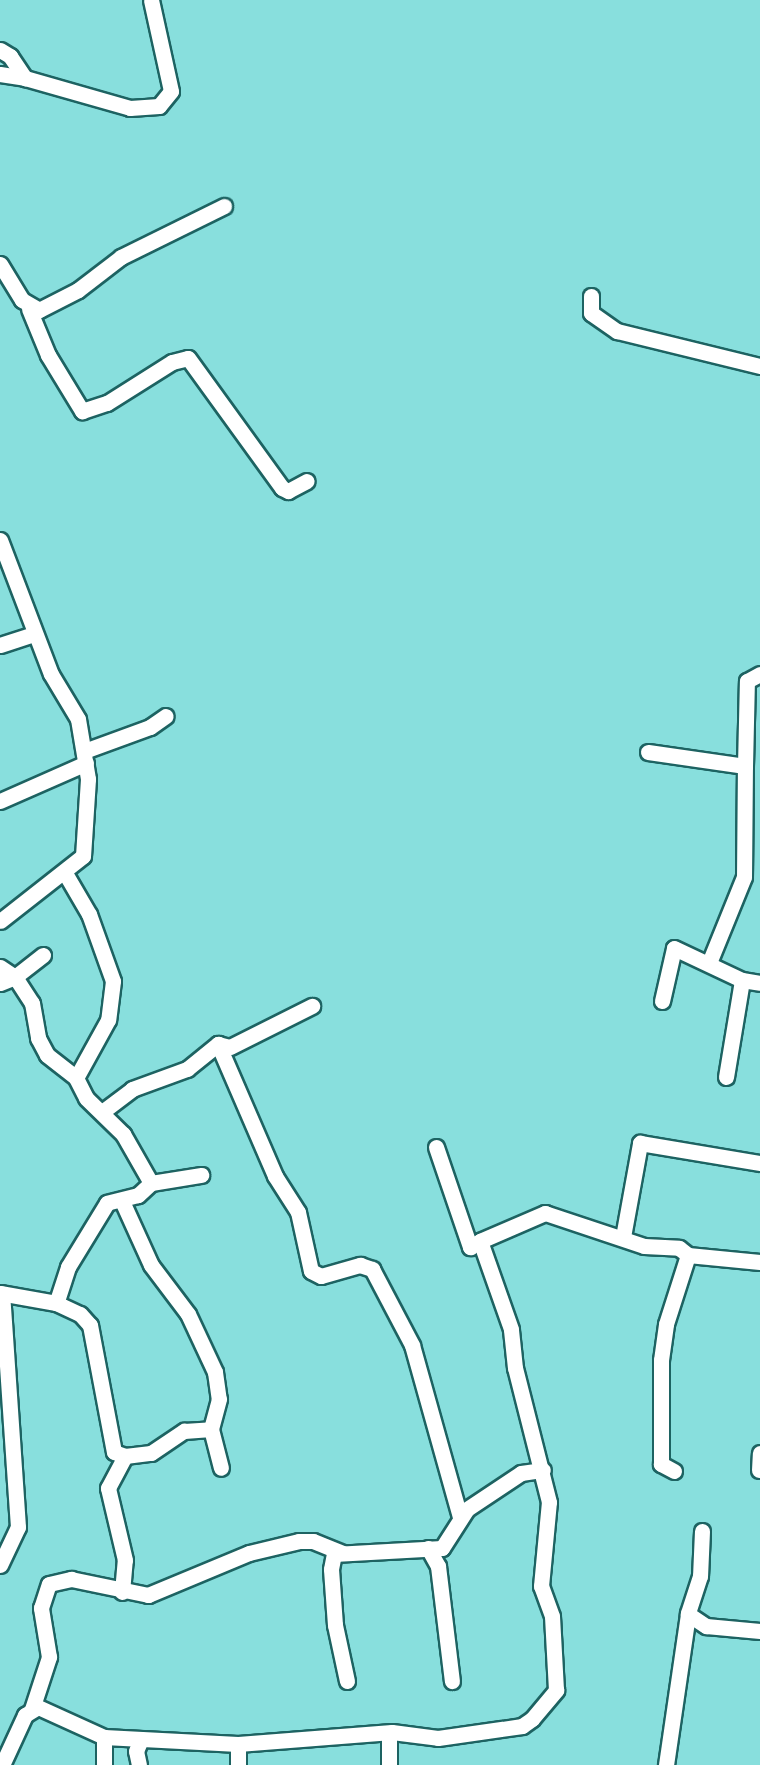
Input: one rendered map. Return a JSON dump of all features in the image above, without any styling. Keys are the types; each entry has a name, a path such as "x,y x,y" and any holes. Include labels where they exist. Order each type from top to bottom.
{"street":[{"path":"0,74 25,78 130,108 159,106 171,91 151,0"},
{"path":"0,50 10,56 25,78"},
{"path":"29,309 50,305 121,257 224,206"},
{"path":"0,264 29,309 48,356 82,411 106,403 172,362 188,358 282,488 288,490 307,481"},
{"path":"591,296 591,313 617,332 760,366"},
{"path":"0,540 34,634 78,718 86,756 87,841 83,856 65,873 0,921"},
{"path":"0,645 34,634"},
{"path":"710,963 744,877 747,681 760,674"},
{"path":"0,801 86,756 150,727 166,716"},
{"path":"648,752 745,766"},
{"path":"65,873 89,914 113,981 108,1020 76,1078"},
{"path":"662,1001 674,948 742,980 760,983"},
{"path":"0,983 15,977 43,955"},
{"path":"0,967 15,977 32,1003 38,1038 47,1055 76,1078 86,1098 123,1134 151,1183"},
{"path":"726,1077 742,980"},
{"path":"218,1044 230,1047 312,1006"},
{"path":"102,1112 132,1089 187,1069 218,1044"},
{"path":"218,1044 275,1176 298,1212 311,1271 321,1276 360,1265 372,1269 412,1345 460,1517"},
{"path":"623,1237 640,1143 760,1163"},
{"path":"436,1147 470,1246 545,1213 623,1237 644,1246 678,1248 688,1255 760,1262"},
{"path":"56,1303 68,1267 93,1221 107,1203 122,1201 138,1195 151,1183 201,1175"},
{"path":"122,1201 151,1265 188,1314 215,1372 219,1399 211,1429 221,1468"},
{"path":"32,1709 38,1707 104,1737 238,1744 389,1733 438,1738 522,1726 550,1701 557,1663 552,1616 541,1586 549,1502 543,1470 516,1368 511,1329 480,1241"},
{"path":"674,1471 661,1464 661,1360 666,1324 688,1255"},
{"path":"0,1565 18,1527 1,1294 56,1303 80,1314 90,1325 109,1445 125,1456 156,1451 184,1431 211,1429"},
{"path":"759,1470 760,1453"},
{"path":"122,1592 125,1560 108,1488 125,1456"},
{"path":"452,1681 435,1551 460,1517 521,1473 543,1470"},
{"path":"666,1765 688,1614 700,1576 702,1531"},
{"path":"2,1765 32,1709 49,1657 41,1608 49,1584 71,1579 122,1592 148,1595 249,1553 299,1541 313,1541 343,1552"},
{"path":"346,1681 327,1570 334,1554 435,1551"},
{"path":"688,1614 706,1626 760,1630"},
{"path":"389,1733 389,1765"},
{"path":"104,1737 104,1765"},
{"path":"139,1765 136,1751 141,1739"},
{"path":"238,1744 238,1765"}]}
